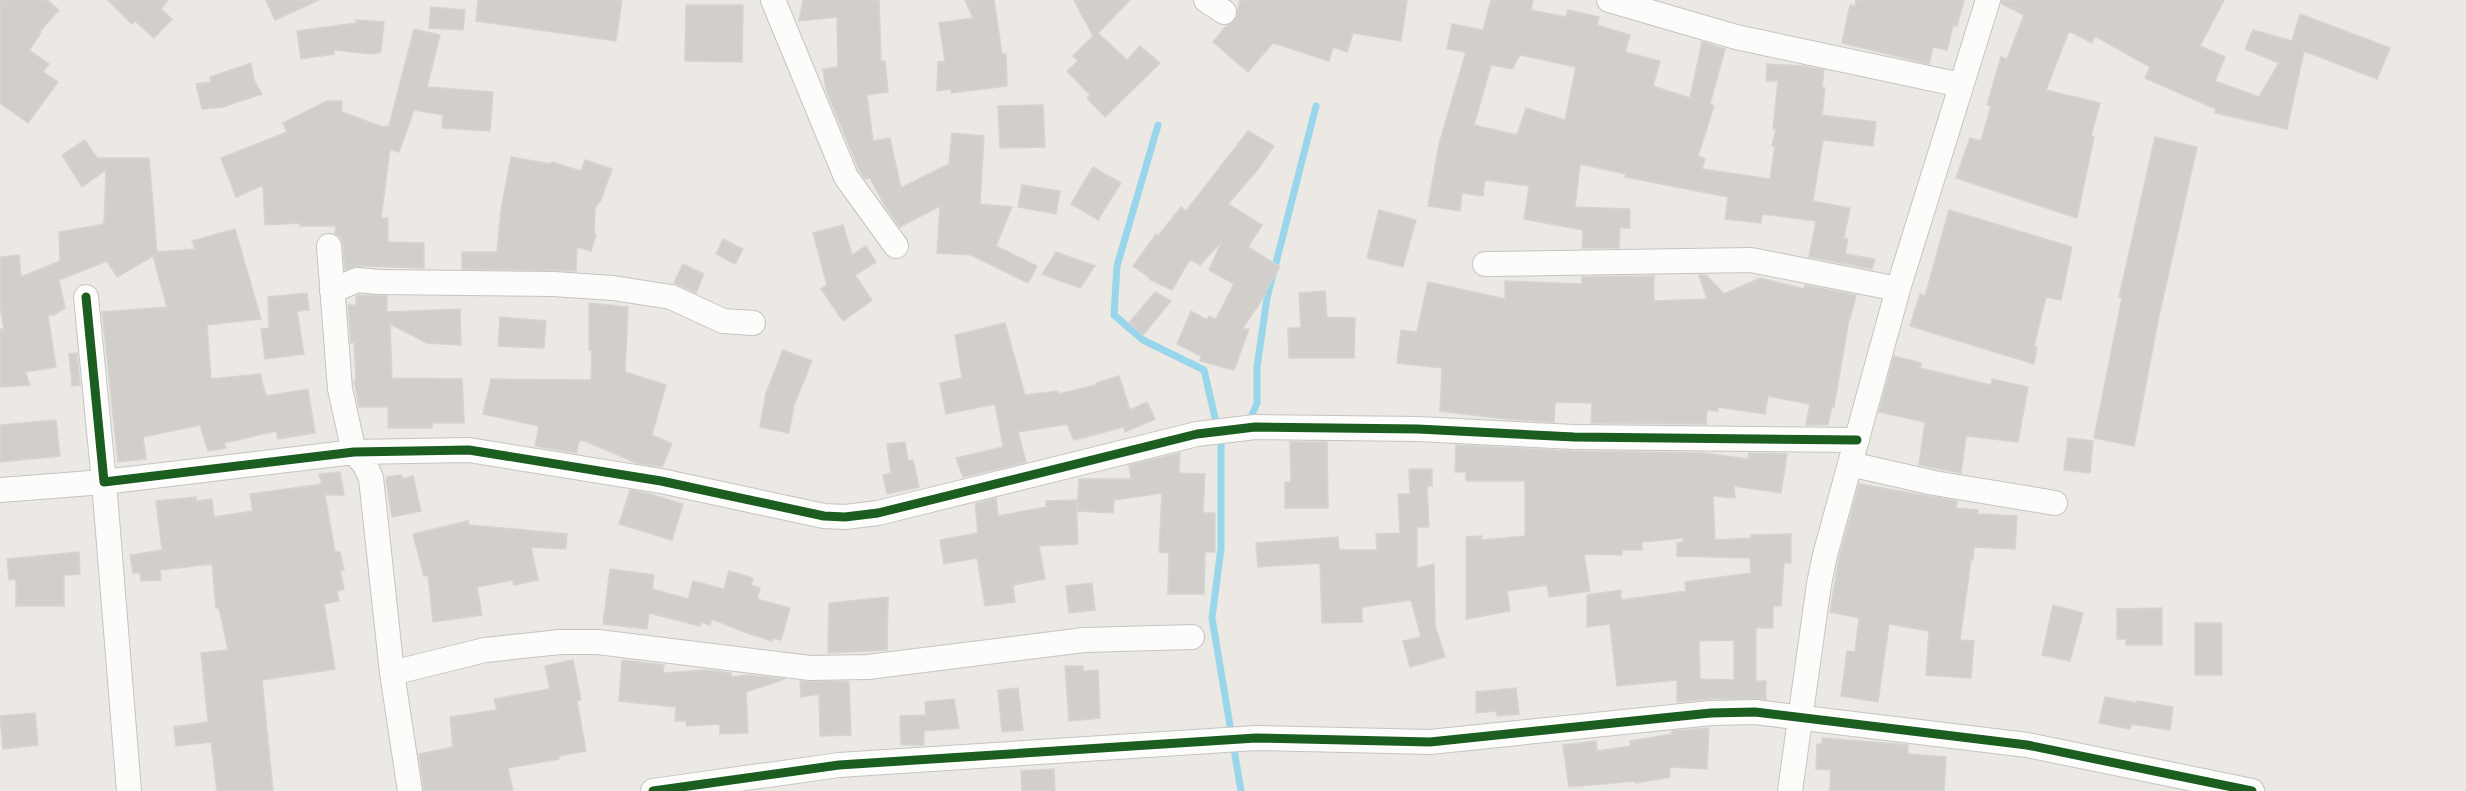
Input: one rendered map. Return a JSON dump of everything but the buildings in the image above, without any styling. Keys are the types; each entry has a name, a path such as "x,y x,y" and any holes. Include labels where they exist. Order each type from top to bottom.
{"street":[{"path":"773,0 846,177 896,246"},
{"path":"1609,0 1736,37 1961,85"},
{"path":"1790,791 1819,584 1898,289 1988,0"},
{"path":"328,246 340,389 354,452 365,465 371,478 392,673 410,791"},
{"path":"1485,264 1751,260 1898,289"},
{"path":"332,291 357,280 554,284 614,288 671,297 723,321 753,323"},
{"path":"86,297 104,482 129,791"},
{"path":"0,490 104,482 354,452 469,450 661,481 824,516 845,517 878,513 1197,434 1256,427 1418,429 1574,437 1857,440"},
{"path":"1850,464 1934,483 2055,503"},
{"path":"392,673 485,650 560,642 598,642 810,668 868,667 1084,640 1192,637"},
{"path":"653,791 839,765 1256,738 1430,742 1711,713 1755,712 2027,745 2252,791"}],"waterway":[{"path":"1249,422 1257,403 1257,367 1267,298 1316,106"},
{"path":"1158,125 1117,266 1114,315 1143,340 1204,370 1221,444 1221,548 1212,618 1241,791"}],"cycle path":[{"path":"86,297 104,482 354,452 469,450 661,481 824,516 845,517 878,513 1197,434 1255,427 1418,429 1574,437 1857,440"},
{"path":"653,791 839,765 1256,738 1430,742 1711,713 1755,712 2027,745 2252,791"}]}
